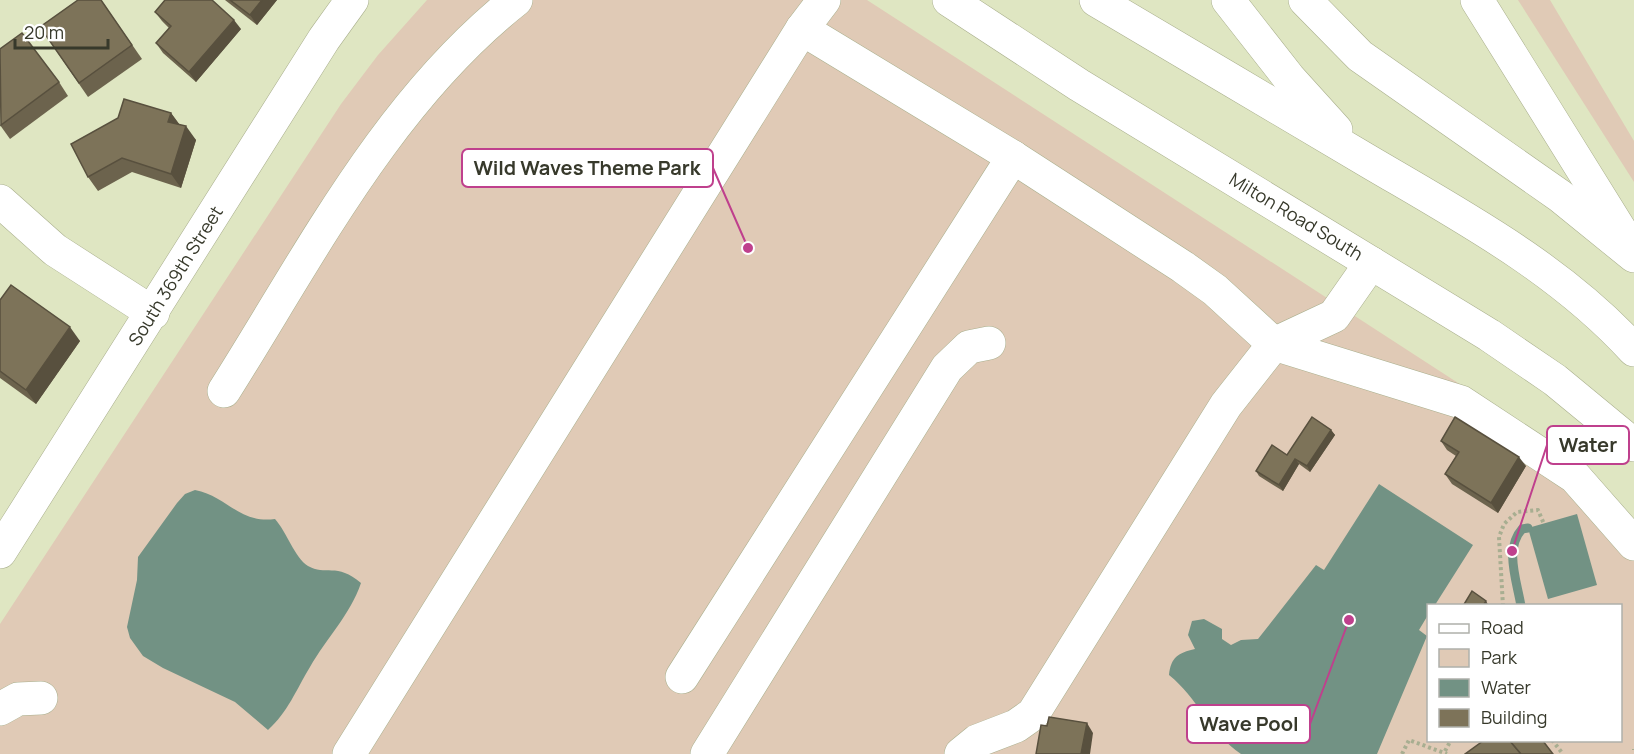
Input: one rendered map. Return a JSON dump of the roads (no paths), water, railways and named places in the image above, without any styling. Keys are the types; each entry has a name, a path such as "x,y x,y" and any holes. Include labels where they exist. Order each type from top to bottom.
{"street":[{"name":"South 369th Street","path":"0,552 324,39 352,0"},
{"path":"224,391 358,177 407,108 516,0"},
{"path":"349,754 802,29 824,0"},
{"name":"Milton Road South","path":"949,0 1079,85 1489,335 1555,380 1634,445"},
{"path":"1096,0 1428,196"},
{"path":"1228,0 1288,78 1337,130 1381,165 1532,261 1582,298 1634,350"},
{"path":"1305,0 1360,56 1560,196 1634,255"},
{"path":"1477,0 1634,255"},
{"path":"802,29 1013,157 1207,284 1274,344 1461,402 1575,477 1634,544"},
{"path":"682,677 1013,157"},
{"path":"0,201 55,250 153,313"},
{"path":"962,754 977,741 1016,726 1033,714 1193,454 1226,405 1274,344 1334,316 1371,263"},
{"path":"707,754 947,368 969,347 989,342"},
{"path":"0,709 18,699 41,698"}],"water":[{"path":"1379,484 1473,545 1436,604 1427,604 1427,617 1419,630 1427,636 1377,754 1241,754 1230,746 1188,694 1169,675 1172,664 1176,657 1195,649 1188,635 1192,621 1204,619 1222,629 1222,639 1231,645 1241,640 1258,639 1316,565 1324,570"},
{"path":"195,490 216,498 242,514 275,519 299,557 308,566 314,569 345,573 361,583 351,606 316,657 286,708 268,730 235,702 143,656 130,638 127,627 137,580 138,557 177,503 185,494"},
{"path":"1577,514 1597,585 1548,599 1528,528"}],"waterway":[{"path":"1521,604 1513,556 1517,537 1522,529 1528,528"}],"place":[{"name":"Wild Waves Theme Park","path":"748,248"},
{"name":"Water","path":"1512,551"},
{"name":"Wave Pool","path":"1349,620"}]}
